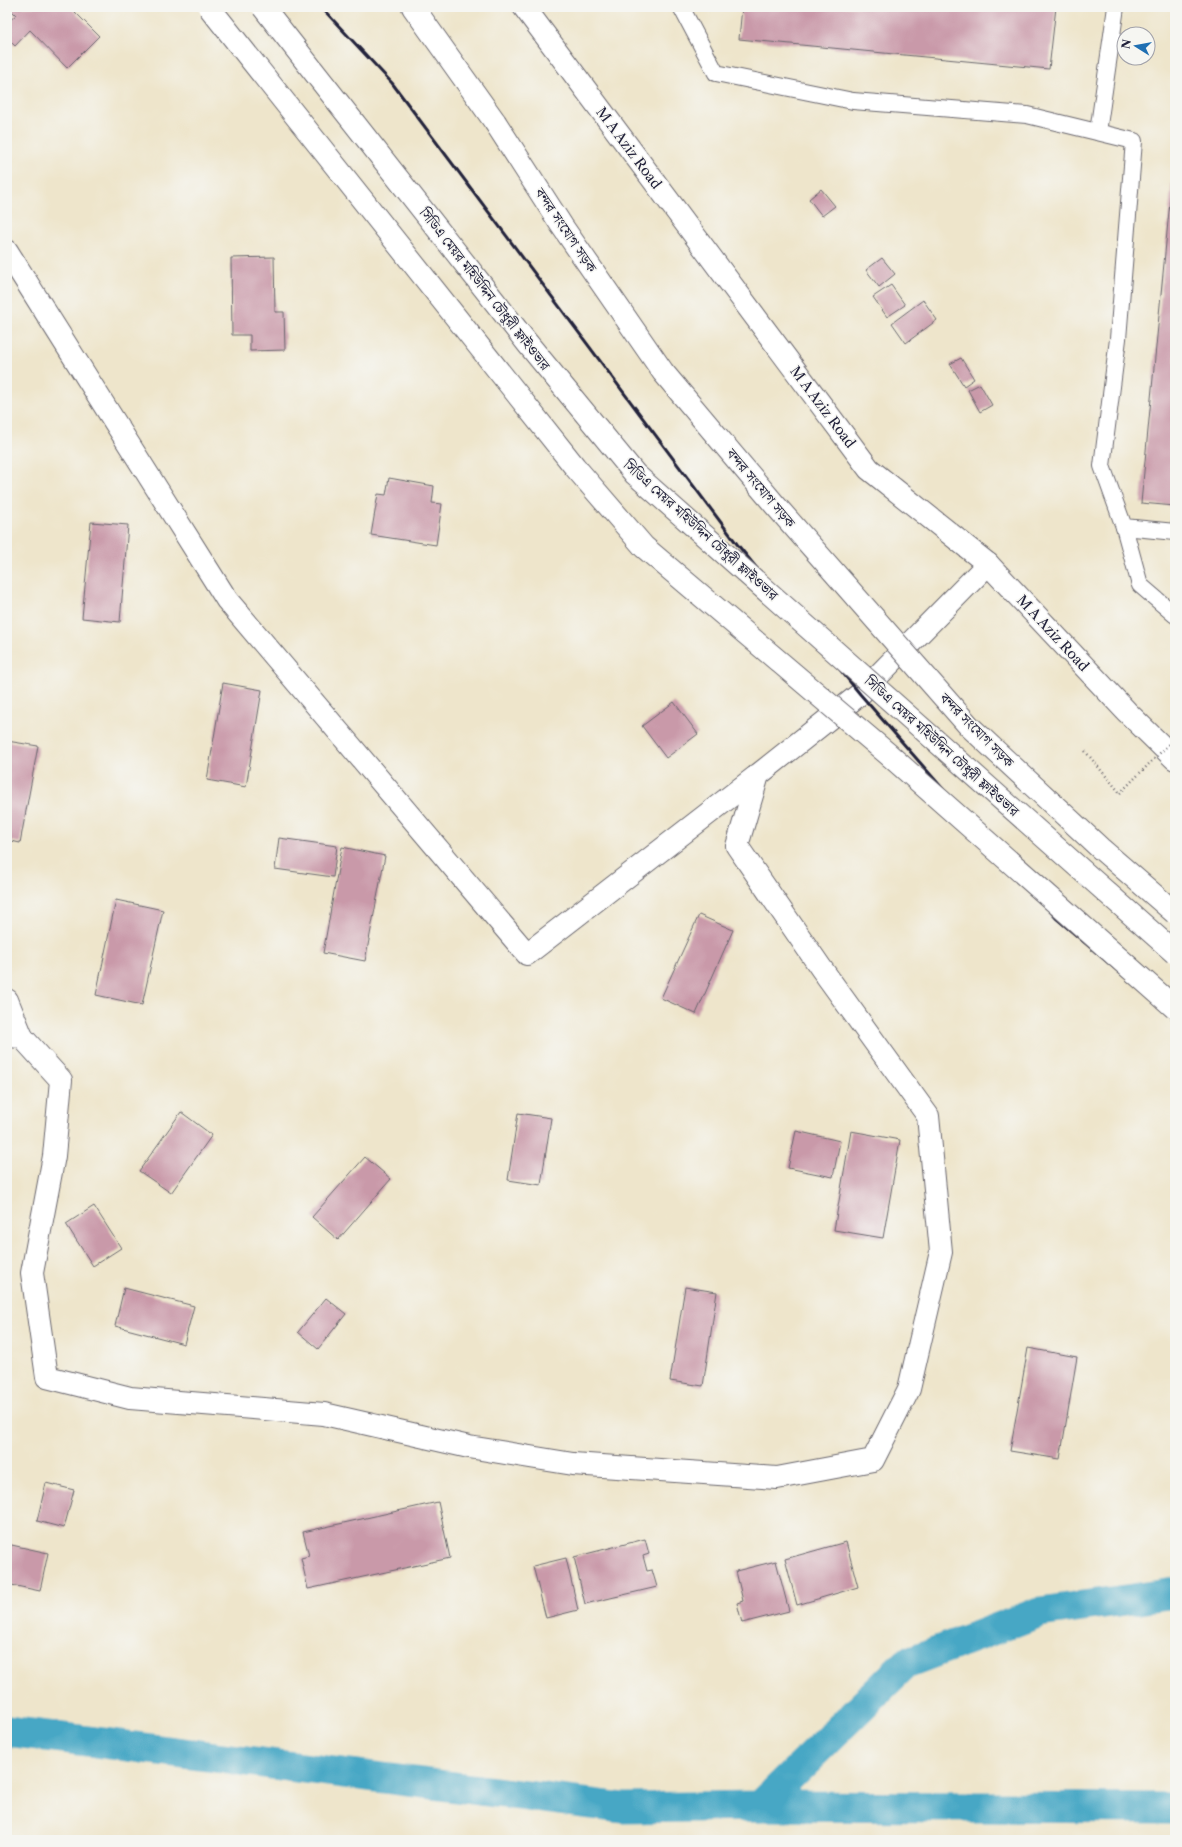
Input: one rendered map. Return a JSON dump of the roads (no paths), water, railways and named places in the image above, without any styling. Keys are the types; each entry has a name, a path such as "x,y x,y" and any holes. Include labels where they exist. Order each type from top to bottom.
{"main road":[{"path":"209,7 575,467 644,547 888,754 1175,1008"},
{"name":"সিডিএ মেয়র মহিউদ্দিন চৌধুরী ফ্লাইওভার","path":"263,7 528,344 635,474 1175,953"},
{"name":"বন্দর সংযোগ সড়ক","path":"413,7 495,122 562,226 664,372 775,505 969,726 1100,848 1175,913"},
{"name":"M A Aziz Road","path":"524,7 869,469 988,564 1128,712 1175,759"},
{"path":"7,252 227,600 527,954 860,694 988,564"},
{"path":"7,1000 15,1036 62,1080 54,1156 32,1273 47,1377 130,1398 324,1414 469,1447 573,1464 777,1478 874,1460 908,1389 941,1252 928,1116 821,968 738,846 758,775"}],"lane":[{"path":"681,7 716,73 853,101 1028,115 1134,141 1118,339 1102,466 1124,527 1140,585 1175,615"},
{"path":"1098,132 1116,7"},
{"path":"1124,527 1175,532"}],"waterway":[{"path":"7,1731 623,1808 760,1806 906,1663 1040,1612 1175,1593"},
{"path":"760,1806 1175,1808"}],"railway":[{"path":"321,7 392,83 737,544 860,694 1056,918 1175,1020"}]}
